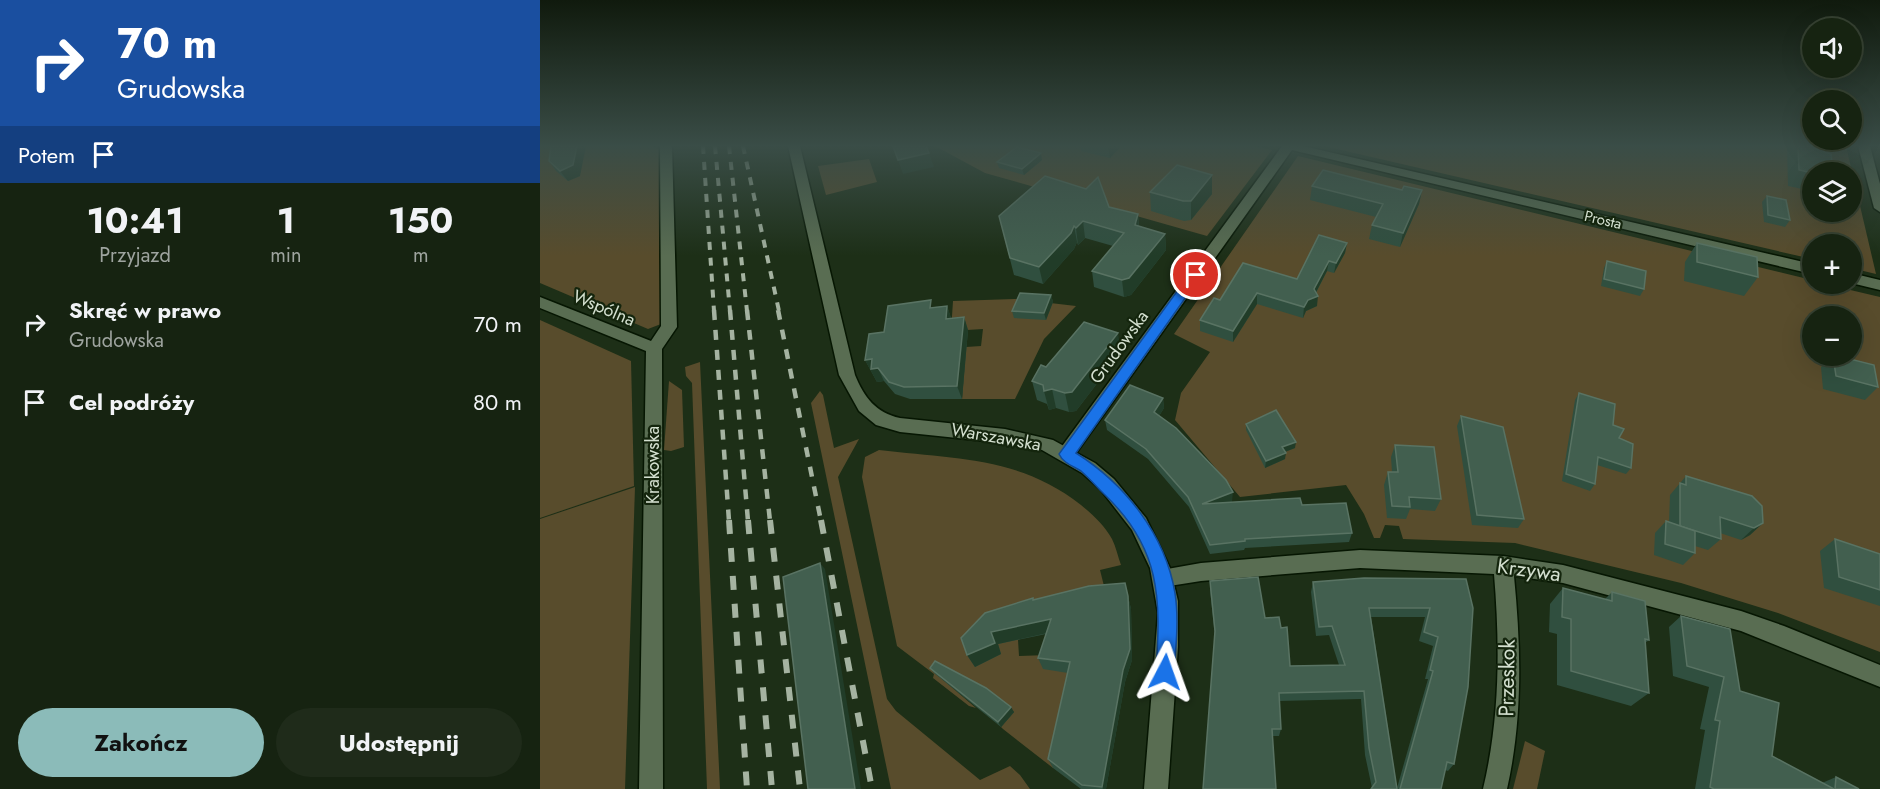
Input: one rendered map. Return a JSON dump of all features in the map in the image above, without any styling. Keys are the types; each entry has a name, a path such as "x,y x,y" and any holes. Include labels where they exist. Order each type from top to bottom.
{"street":[{"path":"654,348 669,327 667,183"},
{"name":"Warszawska","path":"803,183 847,375 863,406 871,414 893,424 1018,437 1048,445 1066,454 1095,475 1138,520 1152,544 1163,578 1168,608 1156,789"},
{"name":"Grudowska","path":"1066,454 1261,183"},
{"name":"Prosta","path":"1445,183 1802,267"},
{"path":"1874,183 1880,208"},
{"path":"1862,281 1880,285"},
{"name":"Wspólna","path":"540,302 654,348"},
{"name":"Krakowska","path":"651,789 654,348"},
{"name":"Krzywa","path":"1163,578 1201,572 1360,559 1503,566 1563,574 1741,621 1784,636 1880,676"},
{"name":"Przeskok","path":"1495,789 1502,766 1508,708 1507,603 1503,566"}],"shaded area":[{"path":"540,183 660,183 661,324 648,329 540,283"},
{"path":"823,183 874,183 826,195"},
{"path":"1020,183 1247,183 1207,236"},
{"path":"1279,183 1409,183 1802,278 1802,294 1862,293 1880,297 1880,652 1778,613 1681,583 1515,543 1403,539 1399,526 1385,525 1380,538 1374,538 1364,514 1346,485 1240,497 1175,420 1181,393 1210,352 1174,334"},
{"path":"1483,183 1802,183 1802,222 1862,222 1862,214 1876,274 1862,271 1862,234 1802,234 1802,257"},
{"path":"1015,299 1076,306 1044,339 1015,399 962,399 966,347 981,346 983,329 951,331 953,301"},
{"path":"540,320 631,361 634,486 540,518"},
{"path":"700,362 720,789 707,789 692,383 686,376 685,367"},
{"path":"669,381 682,390 684,447 671,451 664,450"},
{"path":"820,391 823,395 834,448 859,439 838,477 887,699 896,711 980,780 1010,766 1030,789 891,789 811,403"},
{"path":"879,450 984,462 1034,477 1058,489 1081,505 1094,516 1112,539 1121,565 1100,570 1106,594 1018,640 1019,656 1048,655 1074,674 1053,768 1001,727 1014,712 949,671 942,679 976,708 969,706 933,678 934,674 897,646 862,477 865,457"},
{"path":"635,487 625,789 540,789 540,519"},
{"path":"1525,741 1545,751 1537,789 1513,789"}],"building":[{"path":"1037,183 1067,183 1086,189 1092,183 1100,183 1109,207 1138,214 1135,225 1165,234 1129,278 1122,280 1092,271 1124,233 1083,221 1076,228 1074,226 1071,233 1039,267 1010,258 999,216"},
{"path":"1159,183 1206,183 1191,201 1150,192"},
{"path":"1314,183 1374,183 1402,190 1404,186 1422,190 1403,233 1372,225 1383,204 1312,186"},
{"path":"1767,196 1786,200 1790,220 1768,215"},
{"path":"1319,235 1347,243 1336,263 1329,261 1314,289 1318,296 1308,300 1304,307 1257,293 1233,331 1200,320 1214,298 1220,300 1243,263 1297,279"},
{"path":"1697,243 1757,257 1758,277 1697,262"},
{"path":"1607,261 1646,271 1644,289 1604,279"},
{"path":"1020,293 1051,295 1044,313 1012,311"},
{"path":"931,300 930,308 947,306 946,319 964,317 957,386 904,387 889,382 878,368 871,369 872,359 865,360 869,334 884,332 888,306"},
{"path":"1084,322 1118,333 1072,392 1065,393 1052,389 1044,391 1043,385 1032,381 1041,365 1046,367"},
{"path":"1862,362 1874,365 1878,387 1836,376 1834,366 1862,366"},
{"path":"1130,385 1163,398 1154,412 1176,428 1226,480 1233,492 1202,504 1300,498 1302,505 1346,503 1352,533 1245,539 1245,541 1210,545 1188,497 1146,449 1105,420"},
{"path":"1579,393 1615,404 1613,425 1624,429 1619,438 1633,444 1631,468 1598,457 1595,484 1566,474"},
{"path":"1276,410 1296,442 1282,447 1286,453 1266,461 1246,424"},
{"path":"1461,416 1503,427 1524,519 1477,515"},
{"path":"1395,445 1434,447 1441,499 1409,497 1410,507 1392,506 1388,472 1398,472"},
{"path":"1686,476 1752,496 1762,506 1763,523 1754,528 1720,517 1721,539 1680,526 1680,483 1686,485"},
{"path":"1666,521 1695,531 1695,553 1665,544"},
{"path":"1835,539 1880,554 1880,590 1839,577"},
{"path":"820,563 855,789 808,789 783,577"},
{"path":"1258,577 1265,618 1279,617 1281,628 1287,627 1290,666 1345,665 1332,626 1319,627 1313,582 1364,578 1466,579 1473,608 1468,687 1454,764 1447,762 1441,789 1400,789 1433,671 1430,670 1438,637 1424,632 1430,608 1369,608 1397,789 1371,789 1376,782 1369,748 1364,691 1279,693 1281,729 1272,729 1276,789 1203,789 1215,631 1210,581"},
{"path":"1125,583 1128,596 1130,649 1123,670 1102,787 1082,785 1048,759 1070,662 1038,658 1051,619 991,632 995,643 967,655 961,638 985,613 1033,598 1033,600 1089,586"},
{"path":"1563,588 1612,601 1612,592 1645,601 1649,640 1645,639 1649,693 1571,671 1571,619 1562,617"},
{"path":"1681,616 1730,629 1740,691 1779,703 1772,756 1834,789 1714,789 1710,787 1720,721 1715,720 1724,677 1687,666"},
{"path":"935,661 986,688 1011,707 998,722 930,668"},
{"path":"1836,777 1859,789 1835,789"}],"railway":[{"path":"705,183 714,311"},
{"path":"718,183 730,311"},
{"path":"733,183 747,311"},
{"path":"751,183 779,311"},
{"path":"714,310 729,521"},
{"path":"730,310 748,521"},
{"path":"747,310 770,521"},
{"path":"778,310 821,521"},
{"path":"729,520 747,789"},
{"path":"748,520 772,789"},
{"path":"770,520 800,789"},
{"path":"821,520 872,789"}],"route":[{"path":"1165,672 1168,608 1163,578 1152,544 1138,520 1122,501 1085,466 1066,454 1196,275"}]}
